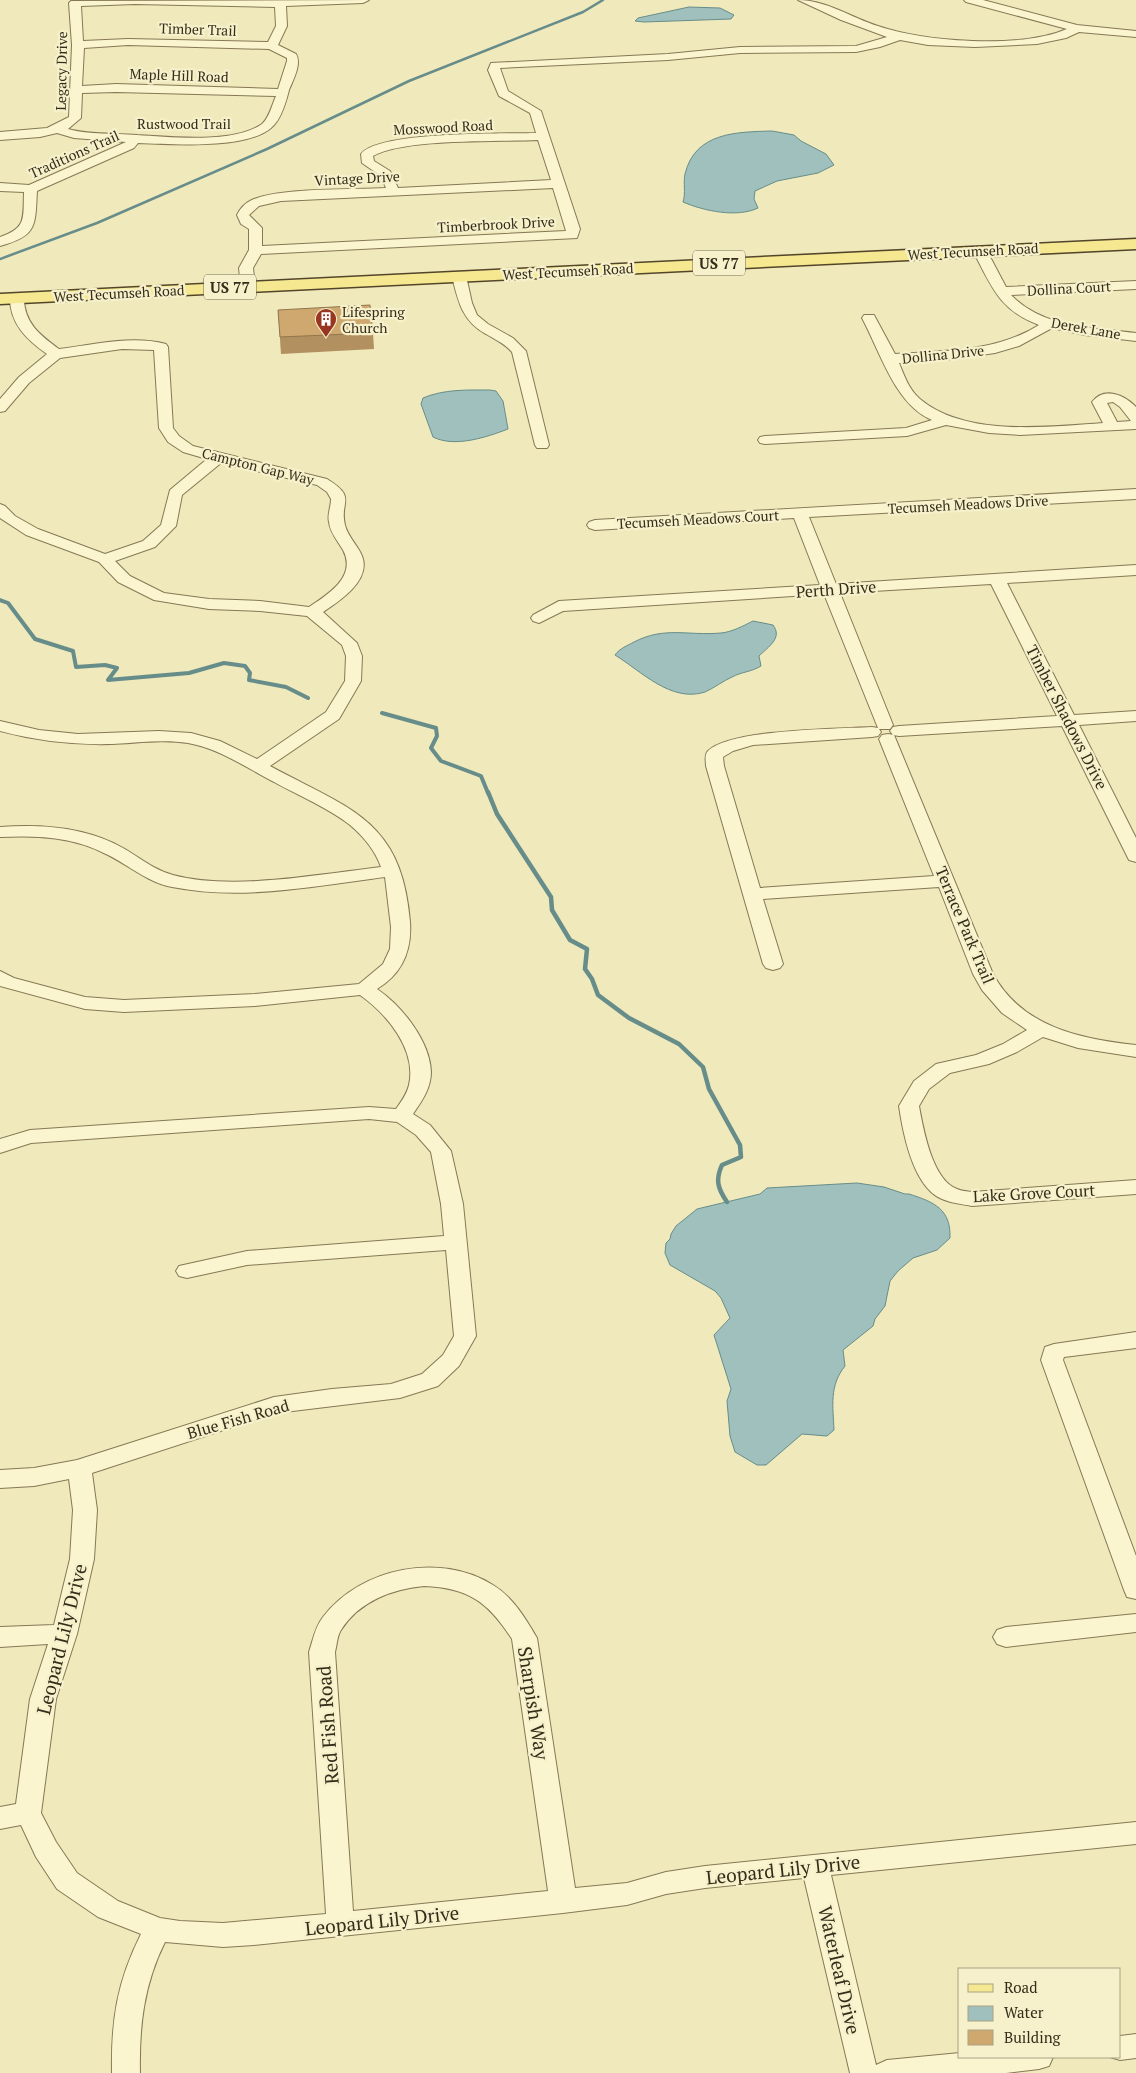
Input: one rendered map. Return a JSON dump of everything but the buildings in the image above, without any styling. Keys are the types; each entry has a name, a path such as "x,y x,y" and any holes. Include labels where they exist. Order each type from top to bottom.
{"main road":[{"name":"West Tecumseh Road","path":"8,299 1136,244"}],"street":[{"path":"271,46 276,40 283,24 280,3 363,0"},
{"path":"804,0 860,23 900,36 946,43 1010,43 1052,39 1077,28"},
{"path":"970,0 1077,28 1136,34"},
{"name":"Legacy Drive","path":"0,136 60,130 75,118 78,45 76,4 135,1 280,3"},
{"name":"Timberbrook Drive","path":"256,250 572,235 573,229 535,111 503,93 494,70 495,65 668,57 740,50 856,49 876,45 900,36"},
{"name":"Timber Trail","path":"78,45 128,42 271,46"},
{"name":"Rustwood Trail","path":"60,130 90,136 213,140 242,137 256,133 271,121 293,61 292,56 271,46"},
{"name":"Maple Hill Road","path":"76,90 116,88 282,93"},
{"name":"Mosswood Road","path":"393,191 386,174 368,163 367,154 374,149 408,142 542,136"},
{"name":"Traditions Trail","path":"0,242 19,235 29,224 31,189 130,145 136,138"},
{"name":"Vintage Drive","path":"256,250 255,228 246,221 243,215 246,209 256,203 281,197 558,184"},
{"path":"0,187 31,189"},
{"path":"248,286 246,268 256,250"},
{"name":"Derek Lane","path":"980,251 1007,298 1020,309 1051,323 1136,337"},
{"path":"459,276 466,305 473,318 511,342 519,351 542,444"},
{"name":"Dollina Court","path":"1003,291 1136,285"},
{"path":"0,408 24,380 56,354 30,334 8,299"},
{"path":"869,318 903,387 914,402 928,412 946,420 970,426 1007,430 1136,425"},
{"name":"Dollina Drive","path":"890,359 945,356 986,350 1027,337 1051,323"},
{"name":"Campton Gap Way","path":"56,354 114,346 145,344 161,347 166,428 173,439 188,449 218,458 322,482 333,489 339,499 336,518 339,534 354,552 356,568 348,586 312,612"},
{"path":"1112,426 1099,402 1103,399 1123,400 1136,418"},
{"path":"765,440 907,432 946,420"},
{"path":"105,559 149,544 168,526 175,493 218,458"},
{"name":"Tecumseh Meadows Drive","path":"800,513 1136,494"},
{"path":"0,509 10,519 32,532 105,559 124,579 160,597 209,604 260,606 312,612 349,642 354,656 353,681 333,716 258,766"},
{"name":"Tecumseh Meadows Court","path":"595,525 800,513"},
{"name":"Terrace Park Trail","path":"800,513 983,974 994,994 1013,1012 1041,1030 1111,1049 1136,1051"},
{"name":"Perth Drive","path":"540,618 559,606 1136,570"},
{"name":"Timber Shadows Drive","path":"997,579 1136,856"},
{"path":"773,964 715,766 714,755 727,747 752,740 1136,716"},
{"path":"0,726 45,737 105,739 172,736 193,738 258,766 330,804 357,822 382,850 392,870 399,906 401,949 396,961 380,980 364,989 255,1000 124,1006 85,1003 2,982"},
{"path":"0,832 18,830 59,834 92,841 114,851 140,868 170,881 202,886 259,885 392,870"},
{"path":"753,894 946,881"},
{"path":"0,1146 30,1136 369,1112 402,1116 419,1085 421,1067 397,1017 378,998 364,989"},
{"name":"Lake Grove Court","path":"1041,1030 1010,1048 982,1060 943,1068 921,1085 909,1106 913,1130 930,1175 946,1193 972,1199 1136,1187"},
{"name":"Blue Fish Road","path":"0,1479 34,1477 79,1468 274,1405 332,1397 392,1392 430,1380 451,1360 465,1336 464,1312 452,1204 440,1151 423,1130 402,1116"},
{"path":"187,1270 247,1258 456,1242"},
{"path":"1136,1340 1062,1349 1053,1352 1052,1360 1136,1590"},
{"name":"Leopard Lily Drive","path":"79,1468 85,1510 82,1559 64,1634 42,1699 28,1813 46,1849 67,1880 108,1909 158,1930 223,1935 563,1902 627,1894 681,1880 1136,1833"},
{"name":"Sharpish Way","path":"414,1577 444,1579 479,1588 504,1608 524,1638 563,1902"},
{"name":"Red Fish Road","path":"340,1924 322,1652 330,1626 354,1600 393,1581 414,1577"},
{"path":"1006,1637 1136,1624"},
{"path":"0,1637 64,1634"},
{"path":"0,1818 28,1813"},
{"name":"Waterleaf Drive","path":"815,1866 864,2073"},
{"path":"126,2073 125,2044 128,2001 146,1952 158,1930"},
{"path":"1121,2048 1136,2046"},
{"path":"886,2073 1029,2058"}],"water":[{"path":"689,7 720,8 734,15 731,19 635,21 638,18"},
{"path":"772,131 794,135 801,141 826,154 834,165 818,173 777,181 755,191 754,199 758,208 750,211 740,213 720,212 683,202 685,174 690,160 708,142 732,134"},
{"path":"496,391 503,401 508,429 471,440 451,442 433,437 421,404 423,398 448,392"},
{"path":"753,621 773,625 776,630 773,642 759,656 761,666 735,675 705,692 692,694 668,689 646,677 615,655 621,649 634,642 656,634 721,633"},
{"path":"857,1183 884,1187 918,1197 933,1204 944,1213 948,1220 950,1238 937,1250 913,1258 898,1271 890,1281 885,1306 875,1319 873,1326 843,1350 845,1366 836,1381 833,1396 834,1430 827,1436 802,1434 766,1465 757,1465 735,1452 730,1436 727,1401 731,1389 714,1335 730,1318 721,1298 715,1291 670,1265 665,1253 666,1243 676,1226 697,1209 760,1194 767,1188"}],"waterway":[{"path":"0,259 97,223 267,149 409,81 583,12 603,0"},
{"path":"0,600 8,603 35,639 73,651 76,667 105,665 117,668 108,680 189,673 224,663 245,666 250,673 249,680 286,687 308,698"},
{"path":"382,713 436,728 437,736 431,748 441,761 481,776 488,793"},
{"path":"488,792 497,814 551,897 552,910 570,940 587,949 585,969 592,979 598,995 629,1018 679,1044 703,1067 709,1089 740,1145 741,1157 722,1165 719,1175 718,1184 727,1202"}],"place":[{"name":"Lifespring Church","path":"326,338"}]}
